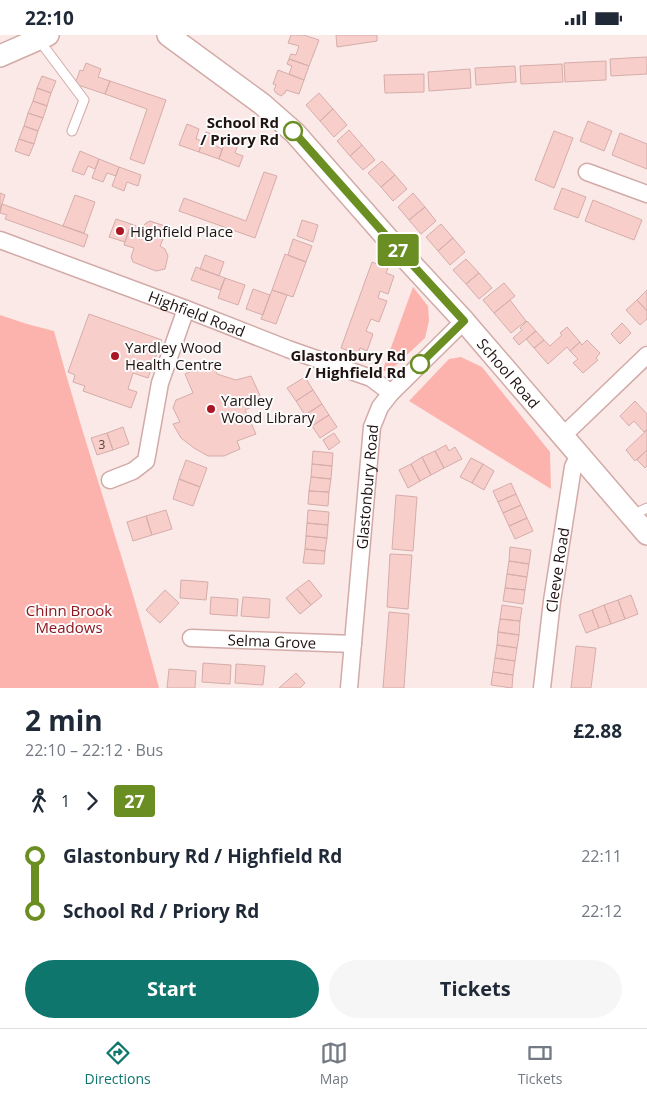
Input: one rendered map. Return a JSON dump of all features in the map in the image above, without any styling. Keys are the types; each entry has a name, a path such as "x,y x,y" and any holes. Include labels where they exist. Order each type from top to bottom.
{"street":[{"name":"School Road","path":"168,35 262,104 295,133 464,321 579,454 640,511 647,534"},
{"path":"0,56 43,37"},
{"path":"588,172 647,194"},
{"name":"Highfield Road","path":"0,240 288,349 371,378 391,393"},
{"path":"110,480 133,471 146,461 160,383 186,309"},
{"name":"Glastonbury Road","path":"349,688 372,427 380,407 391,393 464,321"},
{"path":"562,435 647,355"},
{"name":"Cleeve Road","path":"542,688 552,601 572,467 579,454"},
{"name":"Selma Grove","path":"191,638 353,644"}],"lane":[{"path":"43,37 84,100 72,131"}],"green space":[{"path":"413,287 428,306 429,321 425,338 393,368 382,372"},
{"name":"Chinn Brook Meadows","path":"0,315 54,331 159,688 0,688"},
{"path":"461,357 482,367 550,452 551,489 409,401 449,359"}],"building":[{"path":"291,35 304,35 319,40 309,66 289,59 291,54 296,55 299,46 288,43"},
{"path":"336,35 377,35 377,41 337,47"},
{"path":"647,57 647,74 611,76 610,59"},
{"path":"289,59 309,66 304,80 289,74 292,66 287,64"},
{"path":"606,61 606,80 565,82 564,63"},
{"path":"86,63 101,69 98,77 110,81 105,94 75,84 80,70 83,71"},
{"path":"562,64 563,82 521,84 520,66"},
{"path":"515,66 516,82 476,85 475,68"},
{"path":"470,69 471,88 429,91 428,72"},
{"path":"278,70 304,80 299,94 286,90 281,96 276,93 274,90 276,85 273,84"},
{"path":"424,74 424,92 385,93 384,75"},
{"path":"42,76 56,81 51,93 37,88"},
{"path":"110,81 166,100 144,164 130,159 147,109 105,94"},
{"path":"37,88 51,93 47,106 33,101"},
{"path":"319,93 333,109 320,121 306,105"},
{"path":"33,101 47,106 43,118 28,113"},
{"path":"333,109 347,125 334,137 320,121"},
{"path":"28,113 43,118 38,131 24,126"},
{"path":"588,121 612,131 604,151 580,141"},
{"path":"187,124 199,129 196,139 202,141 199,152 179,145"},
{"path":"24,126 38,131 34,144 19,139"},
{"path":"349,130 362,145 350,156 337,141"},
{"path":"554,131 573,138 554,188 535,180"},
{"path":"206,132 217,136 214,145 222,149 219,159 199,152"},
{"path":"620,133 647,144 647,169 612,155"},
{"path":"19,139 34,144 29,156 15,151"},
{"path":"226,139 238,144 235,153 243,156 239,167 219,159"},
{"path":"362,145 375,160 363,170 350,156"},
{"path":"80,151 99,159 95,169 88,166 84,175 72,171"},
{"path":"99,159 119,167 116,176 107,173 103,182 92,178"},
{"path":"382,161 395,175 381,187 368,173"},
{"path":"119,167 141,175 138,186 127,182 124,191 112,186"},
{"path":"264,172 277,176 255,238 179,211 184,198 246,221"},
{"path":"395,175 407,189 393,201 381,187"},
{"path":"562,188 586,197 578,218 554,209"},
{"path":"0,193 5,195 0,210"},
{"path":"413,193 425,207 409,220 398,207"},
{"path":"75,195 95,202 84,233 63,226"},
{"path":"593,200 642,220 634,240 585,221"},
{"path":"2,204 88,235 84,247 5,219 7,215 0,213"},
{"path":"425,207 436,221 421,234 409,220"},
{"name":"Highfield Place","path":"116,219 131,224 125,242 109,237"},
{"path":"302,220 318,225 313,242 297,236"},
{"path":"150,221 165,226 167,230 160,246 165,249 168,256 165,269 156,271 133,262 131,257 134,248 124,245 131,224 141,228"},
{"path":"441,224 453,238 438,251 426,237"},
{"path":"453,238 465,252 450,265 438,251"},
{"path":"293,239 312,246 306,262 288,255"},
{"path":"285,254 306,262 293,297 272,290"},
{"path":"205,255 224,262 219,276 200,269"},
{"path":"466,259 479,273 466,284 453,270"},
{"path":"372,262 388,268 386,273 394,276 388,294 380,291 378,298 387,301 379,322 371,319 366,331 373,334 367,351 360,348 358,354 341,348"},
{"path":"196,267 225,278 220,290 191,280"},
{"path":"479,273 492,288 479,299 466,284"},
{"path":"225,278 245,285 238,305 218,298"},
{"path":"504,283 515,296 494,313 483,300"},
{"path":"253,289 270,295 263,315 246,309"},
{"path":"272,290 287,295 276,324 261,319"},
{"path":"647,290 647,311 637,300"},
{"path":"510,300 526,321 511,333 494,313"},
{"path":"637,300 647,311 647,319 640,325 626,310"},
{"name":"Yardley Wood Health Centre","path":"89,314 162,340 148,378 133,373 128,389 137,392 131,408 83,391 85,386 73,382 75,375 68,372"},
{"path":"527,321 536,331 519,345 513,338 522,330 520,328"},
{"path":"622,323 631,333 620,344 611,334"},
{"path":"567,327 580,342 570,351 567,347 548,364 534,348 544,340 550,346 562,335 560,333"},
{"path":"536,331 544,340 534,348 526,339"},
{"path":"587,340 600,353 596,358 598,360 583,373 573,363 578,359 570,351 580,342 582,345"},
{"name":"Yardley Wood Library","path":"211,362 217,374 236,380 251,376 263,402 245,410 256,434 237,441 240,449 224,456 208,456 194,448 181,438 173,424 180,422 173,408 176,400 193,393 185,374"},
{"path":"305,377 313,390 296,401 287,388"},
{"path":"313,390 322,404 305,415 296,401"},
{"path":"635,401 647,414 647,430 644,432 634,421 629,426 620,416"},
{"path":"322,404 329,415 312,426 305,415"},
{"path":"329,415 337,427 320,438 312,426"},
{"path":"123,427 129,444 113,450 107,433"},
{"path":"647,430 647,450 635,461 626,450"},
{"path":"107,433 113,450 97,455 91,438"},
{"path":"334,433 340,442 329,450 323,440"},
{"path":"446,445 449,451 455,447 462,459 444,468 435,451"},
{"path":"647,450 647,466 645,468 637,460"},
{"path":"313,451 333,453 332,466 312,464"},
{"path":"435,451 444,468 431,475 422,457"},
{"path":"422,457 431,475 420,481 411,464"},
{"path":"471,458 483,464 472,483 460,477"},
{"path":"186,460 207,468 200,487 179,479"},
{"path":"312,464 332,466 331,479 311,477"},
{"path":"411,464 420,481 408,488 399,470"},
{"path":"483,464 494,471 484,490 472,483"},
{"path":"311,477 331,479 329,492 309,491"},
{"path":"179,479 200,487 193,506 173,499"},
{"path":"511,483 516,494 498,502 493,491"},
{"path":"309,491 329,492 328,506 308,504"},
{"path":"516,494 521,505 503,513 498,502"},
{"path":"396,495 417,497 413,551 392,549"},
{"path":"521,505 527,518 509,526 503,513"},
{"path":"166,510 172,529 152,535 146,516"},
{"path":"308,510 329,512 328,525 307,523"},
{"path":"146,516 152,535 133,541 127,522"},
{"path":"527,518 533,531 515,539 509,526"},
{"path":"307,523 328,525 327,538 306,536"},
{"path":"306,536 327,538 325,551 305,549"},
{"path":"510,547 531,550 529,564 509,561"},
{"path":"305,549 325,551 324,564 303,563"},
{"path":"390,554 412,555 408,609 387,607"},
{"path":"509,561 529,564 527,577 507,574"},
{"path":"507,574 527,577 525,590 505,588"},
{"path":"181,580 208,582 206,600 180,598"},
{"path":"309,580 322,596 311,605 297,589"},
{"path":"505,588 525,590 523,604 503,601"},
{"path":"297,589 311,605 300,614 286,598"},
{"path":"165,590 179,603 160,623 146,610"},
{"path":"631,595 638,614 625,619 618,600"},
{"path":"211,597 238,599 237,616 210,614"},
{"path":"243,597 270,599 269,618 241,616"},
{"path":"618,600 625,619 611,624 604,605"},
{"path":"502,605 522,608 520,621 500,619"},
{"path":"604,605 611,624 599,628 592,610"},
{"path":"592,610 599,628 586,633 579,615"},
{"path":"389,612 409,614 404,688 383,688"},
{"path":"500,619 520,621 519,635 498,632"},
{"path":"498,632 519,635 517,648 497,645"},
{"path":"497,645 517,648 515,661 495,658"},
{"path":"576,646 596,648 591,688 571,688"},
{"path":"495,658 515,661 513,675 493,672"},
{"path":"203,663 231,665 230,684 202,682"},
{"path":"236,664 265,666 263,685 235,683"},
{"path":"169,669 196,671 195,688 167,688"},
{"path":"493,672 513,675 512,688 491,685"},
{"path":"296,673 305,683 300,688 279,688"}],"bus line":[{"name":"27","path":"293,131 464,321 420,364"}],"place":[{"name":"School Rd / Priory Rd","path":"293,131"},
{"name":"Highfield Place","path":"120,231"},
{"name":"Yardley Wood Health Centre","path":"115,356"},
{"name":"Glastonbury Rd / Highfield Rd","path":"420,364"},
{"name":"Yardley Wood Library","path":"211,409"}]}
